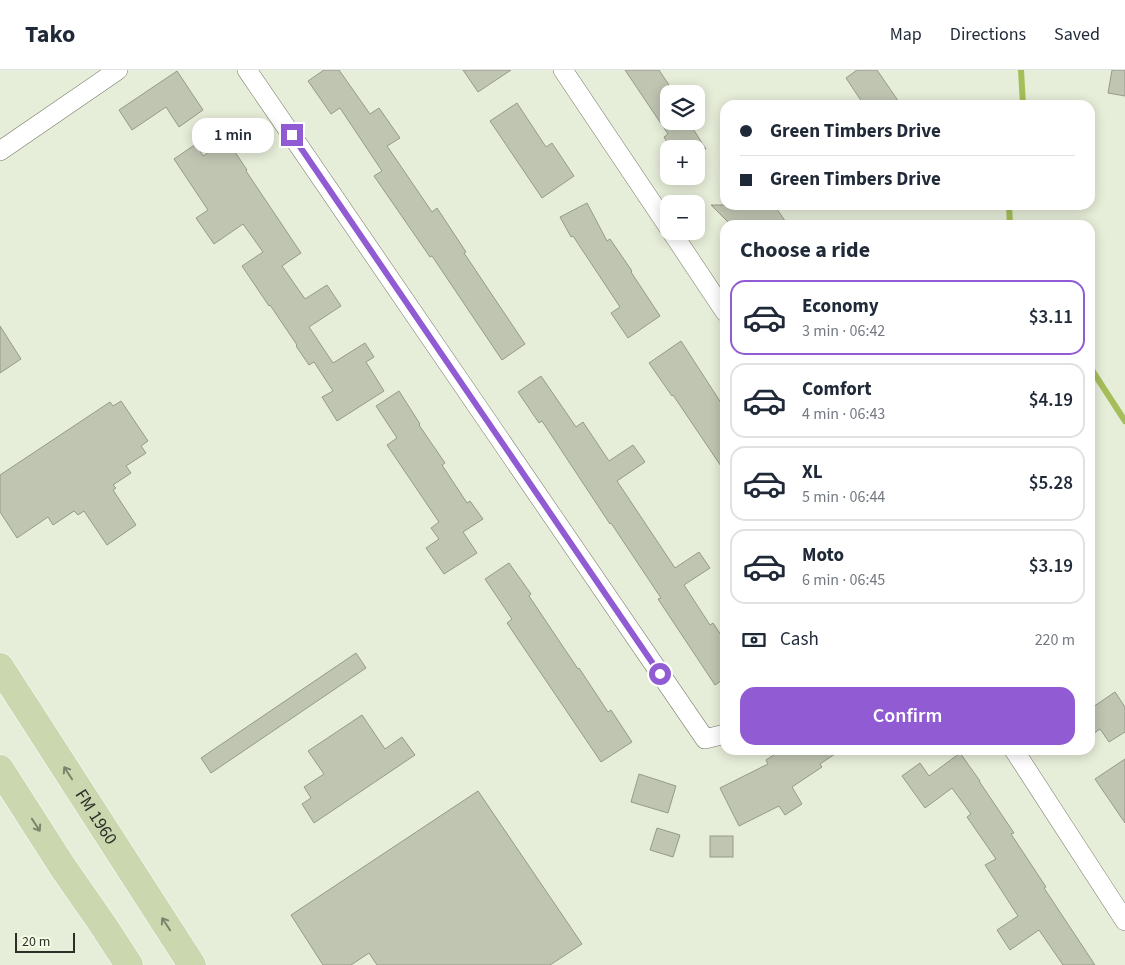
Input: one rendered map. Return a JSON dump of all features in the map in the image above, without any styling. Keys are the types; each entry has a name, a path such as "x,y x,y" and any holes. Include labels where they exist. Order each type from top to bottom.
{"main road":[{"name":"FM 1960","path":"3,680 192,965"},
{"path":"0,770 129,965"}],"street":[{"path":"0,151 118,70"},
{"path":"247,70 705,739 720,735"},
{"path":"563,70 660,215"},
{"path":"677,240 720,304"},
{"path":"1017,755 1125,921"}],"building":[{"path":"324,70 339,70 370,114 379,108 400,138 387,146 432,212 437,208 466,252 464,253 525,344 502,360 432,256 430,257 374,176 382,171 340,108 331,114 308,81"},
{"path":"463,70 511,70 478,92"},
{"path":"625,70 659,70 669,85 660,85 660,122"},
{"path":"857,70 877,70 898,100 861,100 846,78"},
{"path":"1112,70 1125,70 1125,96 1108,93"},
{"path":"177,71 203,110 179,127 166,107 132,130 119,110"},
{"path":"517,103 546,147 552,143 574,176 542,198 490,121"},
{"path":"665,130 694,130 700,140 666,140 664,137 668,134"},
{"path":"227,140 301,253 282,266 305,299 327,285 341,306 309,327 333,363 365,343 374,357 366,362 384,391 337,421 322,397 333,391 314,362 309,365 242,266 263,252 243,224 214,244 196,218 208,210 174,159 196,144 203,156"},
{"path":"587,203 607,241 610,239 660,316 628,338 611,313 620,307 573,236 571,237 560,217"},
{"path":"711,205 720,205 720,210 778,210 784,220 726,220"},
{"path":"0,326 21,359 0,373"},
{"path":"681,341 720,401 720,465 673,395 649,363"},
{"path":"541,376 576,427 583,422 609,461 633,445 645,462 617,481 675,568 699,552 710,568 684,585 710,625 713,623 720,634 720,682 715,685 658,599 661,598 611,523 542,421 539,423 518,392"},
{"path":"399,391 445,463 442,465 467,503 470,501 483,519 463,532 477,553 444,574 426,548 439,539 431,528 439,522 387,445 397,438 376,406"},
{"path":"121,401 148,441 141,446 146,453 126,466 131,473 113,485 116,488 113,490 136,525 107,545 84,511 78,515 74,511 53,525 48,517 17,538 0,512 0,475 110,402 113,406"},
{"path":"509,563 531,594 529,596 578,669 608,712 611,710 632,742 601,762 507,623 512,619 485,579"},
{"path":"356,653 366,668 211,773 201,758"},
{"path":"1115,692 1125,707 1125,732 1109,742 1100,729 1095,732 1095,706"},
{"path":"362,715 385,749 402,737 415,755 314,823 302,804 311,798 304,787 324,774 308,751"},
{"path":"774,755 834,755 820,764 822,767 792,787 802,804 785,815 779,806 739,826 720,788 768,764 766,760"},
{"path":"957,755 961,755 1014,833 1011,834 1046,887 1044,888 1095,965 1063,965 1039,930 1010,950 997,930 1018,916 985,865 996,859 967,817 971,814 952,788 925,808 902,776 920,763 929,776"},
{"path":"1125,759 1125,823 1095,779"},
{"path":"639,774 676,786 668,813 631,802"},
{"path":"478,791 582,944 550,965 377,965 369,953 351,965 323,965 291,915"},
{"path":"657,828 680,835 673,857 650,850"},
{"path":"710,836 733,836 733,857 710,857"}],"waterway":[{"path":"1021,70 1023,100"},
{"path":"1009,210 1010,220"},
{"path":"1095,375 1125,421"}],"route":[{"path":"292,135 660,674"}]}
